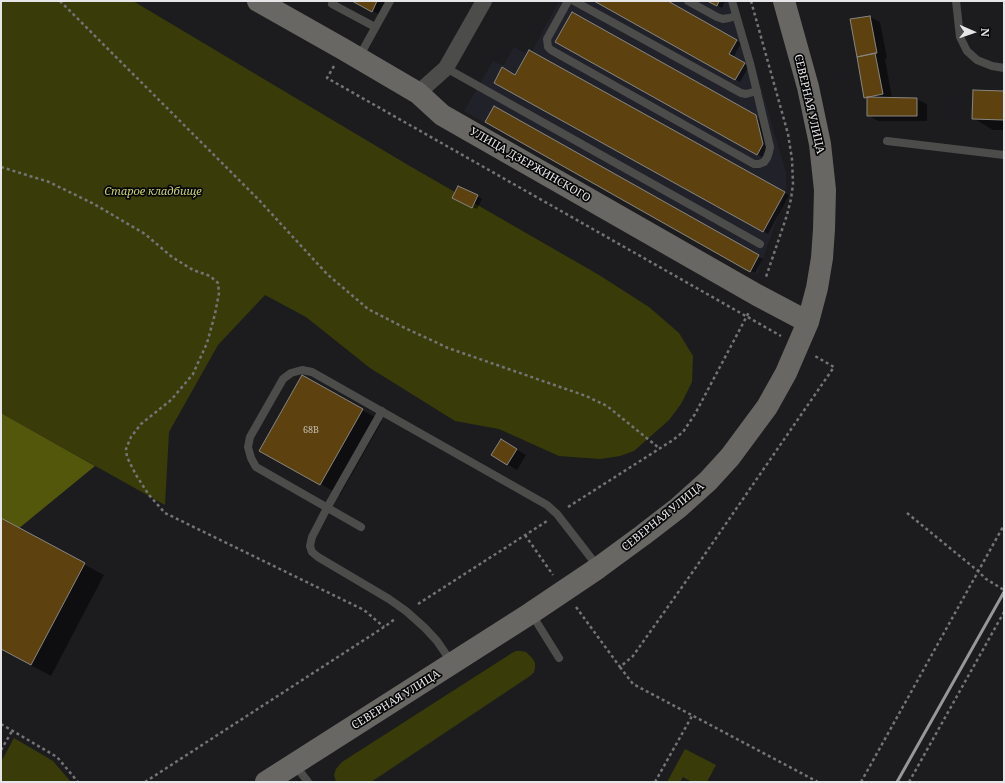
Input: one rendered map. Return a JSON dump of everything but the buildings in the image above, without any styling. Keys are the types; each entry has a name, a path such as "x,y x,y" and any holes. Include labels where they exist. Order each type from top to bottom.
{"main road":[{"name":"УЛИЦА ДЗЕРЖИНСКОГО","path":"258,1 418,93 442,115 808,322"},
{"name":"СЕВЕРНАЯ УЛИЦА","path":"266,782 531,613 598,568 643,535 678,508 708,481 730,457 767,407 786,373 808,322 817,288 822,258 824,229 825,190 820,144 808,86 784,1"}],"street":[{"path":"418,93 446,68 484,1"}],"lane":[{"path":"358,58 390,1"},
{"path":"568,1 547,39 548,48 550,50 754,164 759,164 764,162 767,158 770,147 750,63 732,1"},
{"path":"574,1 740,93 746,94 757,91"},
{"path":"688,1 723,19 736,16"},
{"path":"956,1 960,37 967,51 977,60 992,66 1004,68"},
{"path":"331,2 375,27"},
{"path":"446,68 760,244"},
{"path":"887,141 1004,155"},
{"path":"361,527 256,467 251,458 248,447 250,437 282,379 291,373 302,370 312,372 547,505 557,514 598,568"},
{"path":"382,412 327,508 312,537 310,546 312,552 318,557 389,599 406,611 437,641 453,664"},
{"path":"531,613 559,658"},
{"path":"294,764 308,782"}],"path":[{"path":"60,1 258,199 328,274 368,308 403,327 448,348 586,396 607,406 659,448"},
{"path":"145,782 150,781 406,611 673,440 683,432 695,414 747,318 768,271 792,200 792,159 788,134 750,1"},
{"path":"1,167 49,182 94,204 145,234 172,257 193,270 210,276 218,283 219,293 215,314 207,343 193,374 171,400 141,424 131,437 126,449 127,457 136,475 149,495 165,513 364,610 384,627"},
{"path":"907,513 986,579 1004,590"},
{"path":"861,782 1004,525"},
{"path":"909,782 1004,612"},
{"path":"620,667 633,684 818,782"},
{"path":"655,782 692,716"},
{"path":"1,724 57,757 78,782"},
{"path":"1,750 12,731"}],"shaded area":[{"path":"559,1 736,1 786,173 786,194 757,275 464,111 493,61 503,66 514,47 525,53 528,49 532,51"},
{"path":"1,413 95,466 1,543"}],"green space":[{"name":"Старое кладбище","path":"1,1 133,1 408,165 599,275 649,307 679,333 693,356 692,382 681,404 669,420 634,451 620,456 600,459 559,456 499,429 455,421 370,368 306,317 265,295 218,345 169,432 165,505 1,413"},
{"path":"516,651 526,652 533,659 535,668 534,672 530,676 371,782 336,782 334,775 336,769 342,762"},
{"path":"14,738 53,761 71,782 1,782 1,762"},
{"path":"685,749 716,765 707,782 692,782 683,777 680,782 667,782"}],"railway":[{"path":"897,782 1004,592"}]}
